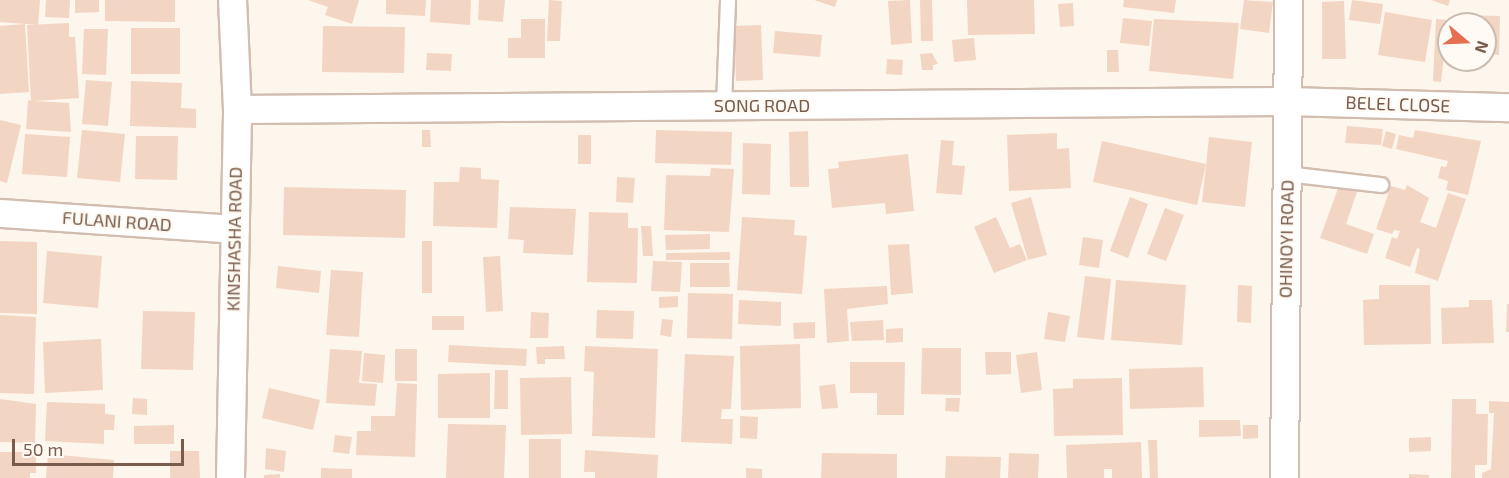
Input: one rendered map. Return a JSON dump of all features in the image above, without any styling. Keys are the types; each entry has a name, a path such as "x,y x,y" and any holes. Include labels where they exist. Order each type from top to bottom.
{"street":[{"name":"KINSHASHA ROAD","path":"230,478 237,109 232,0"},
{"name":"OHINOYI ROAD","path":"1284,478 1288,0"},
{"name":"SONG ROAD","path":"237,109 1288,101"},
{"name":"BELEL CLOSE","path":"1288,101 1509,106"},
{"name":"FULANI ROAD","path":"0,213 234,229"}],"lane":[{"path":"724,105 728,0"},
{"path":"1287,174 1381,185"}],"building":[{"path":"0,0 40,0 38,25 0,22"},
{"path":"46,0 70,0 69,18 45,17"},
{"path":"75,0 99,0 99,12 75,13"},
{"path":"105,0 175,0 175,22 105,21"},
{"path":"308,0 359,0 352,24 325,15 328,7"},
{"path":"386,0 426,0 425,16 386,14"},
{"path":"431,0 471,0 470,25 430,22"},
{"path":"479,0 505,0 503,22 478,20"},
{"path":"549,0 562,1 560,41 547,41"},
{"path":"814,0 837,0 835,7"},
{"path":"910,0 912,43 891,45 888,1"},
{"path":"920,0 932,0 933,41 921,41"},
{"path":"967,0 1034,0 1035,34 968,35"},
{"path":"1124,0 1176,0 1174,13 1123,7"},
{"path":"1244,0 1273,2 1269,33 1240,29"},
{"path":"1352,0 1383,4 1380,24 1349,20"},
{"path":"1431,0 1450,0 1448,6"},
{"path":"1344,1 1346,59 1322,59 1322,2"},
{"path":"1073,3 1074,26 1060,27 1058,4"},
{"path":"1385,12 1432,20 1425,62 1378,55"},
{"path":"1497,16 1500,16 1499,55 1497,55"},
{"path":"1123,18 1152,21 1149,46 1120,43"},
{"path":"521,19 545,19 545,58 508,58 508,38 521,38"},
{"path":"1154,19 1239,23 1233,79 1149,71"},
{"path":"1436,19 1437,72 1442,72 1441,82 1433,81"},
{"path":"69,23 69,37 75,37 79,98 34,101 69,103 71,132 26,129 28,100 31,101 27,25"},
{"path":"25,24 29,92 0,94 0,26"},
{"path":"761,25 763,80 736,81 734,26"},
{"path":"323,26 405,27 404,73 322,72"},
{"path":"131,28 180,28 180,74 131,74"},
{"path":"84,29 108,29 106,75 82,74"},
{"path":"775,31 822,35 820,57 773,53"},
{"path":"974,38 976,60 954,62 952,40"},
{"path":"1107,50 1118,50 1119,72 1107,72"},
{"path":"427,53 452,54 451,71 426,70"},
{"path":"932,53 938,64 933,65 933,70 922,70 920,54"},
{"path":"887,59 903,60 902,75 886,74"},
{"path":"86,80 112,82 108,126 82,124"},
{"path":"131,81 182,83 181,108 196,109 196,128 130,126"},
{"path":"0,120 21,125 7,183 0,181"},
{"path":"1347,126 1383,129 1381,145 1345,143"},
{"path":"82,130 125,134 120,182 77,178"},
{"path":"422,130 430,130 431,147 422,147"},
{"path":"656,130 732,132 731,165 655,163"},
{"path":"1415,130 1481,141 1468,195 1446,190 1448,181 1438,178 1441,166 1446,167 1448,161 1396,149 1399,135 1413,138"},
{"path":"808,131 809,187 790,187 789,132"},
{"path":"1386,131 1396,134 1392,149 1382,146"},
{"path":"1057,133 1057,149 1069,148 1071,188 1009,191 1007,135"},
{"path":"25,134 70,137 67,177 22,174"},
{"path":"578,135 591,135 591,164 578,164"},
{"path":"136,136 178,136 177,180 135,179"},
{"path":"1209,137 1252,142 1245,207 1202,202"},
{"path":"941,140 954,141 952,165 965,166 962,195 936,193"},
{"path":"1102,141 1206,164 1197,205 1093,182"},
{"path":"743,143 771,144 770,195 742,194"},
{"path":"908,154 914,211 886,214 885,203 832,208 828,169 839,168 838,162"},
{"path":"460,167 481,168 481,179 499,180 497,228 433,226 434,182 459,182"},
{"path":"711,168 734,169 729,232 664,230 666,175 710,176"},
{"path":"617,177 635,178 633,203 616,202"},
{"path":"1340,183 1358,189 1346,224 1374,234 1367,254 1320,238"},
{"path":"1407,185 1429,198 1420,222 1436,228 1448,193 1466,199 1438,281 1415,273 1420,249 1417,248 1410,267 1385,258 1392,237 1397,239 1400,231 1394,230 1392,234 1376,229 1391,186 1405,190"},
{"path":"284,187 406,190 405,238 283,235"},
{"path":"1031,197 1047,255 1028,260 1011,203"},
{"path":"1130,197 1148,204 1128,258 1110,251"},
{"path":"510,207 576,209 573,255 523,253 524,240 508,239"},
{"path":"1165,208 1184,215 1166,261 1147,254"},
{"path":"589,212 628,213 628,228 638,228 637,283 587,282"},
{"path":"742,217 795,220 794,235 807,236 802,294 737,290"},
{"path":"996,217 1010,248 1020,244 1027,260 994,273 974,227"},
{"path":"641,226 651,226 653,256 643,256"},
{"path":"710,234 710,249 666,250 665,235"},
{"path":"1083,237 1103,240 1099,268 1079,265"},
{"path":"0,241 37,242 37,314 0,313"},
{"path":"422,241 432,241 432,293 422,293"},
{"path":"909,244 913,293 891,295 888,245"},
{"path":"47,251 102,256 98,308 43,303"},
{"path":"730,252 730,260 666,260 666,253"},
{"path":"500,256 503,311 486,312 483,257"},
{"path":"653,261 682,262 680,292 651,291"},
{"path":"690,263 729,263 730,287 690,287"},
{"path":"278,266 321,271 319,293 276,288"},
{"path":"331,270 363,272 359,337 326,335"},
{"path":"1085,276 1111,279 1104,340 1077,337"},
{"path":"1116,280 1186,285 1182,345 1111,340"},
{"path":"1238,285 1252,286 1251,323 1237,322"},
{"path":"1379,285 1430,285 1431,344 1364,345 1363,300 1379,299"},
{"path":"887,286 888,304 847,309 849,341 827,343 824,289"},
{"path":"688,293 733,294 732,339 687,338"},
{"path":"678,296 678,307 659,308 659,297"},
{"path":"739,300 781,302 781,326 738,324"},
{"path":"1469,300 1492,300 1494,343 1442,344 1441,308 1469,307"},
{"path":"1507,304 1509,304 1509,332 1506,332"},
{"path":"597,310 634,311 633,339 596,338"},
{"path":"143,311 195,312 193,370 141,369"},
{"path":"531,312 549,313 548,338 530,338"},
{"path":"1048,312 1070,316 1065,342 1044,339"},
{"path":"0,315 36,317 34,394 0,393"},
{"path":"432,316 464,316 464,330 432,330"},
{"path":"662,319 673,320 671,337 660,335"},
{"path":"883,320 884,340 852,341 850,322"},
{"path":"815,322 815,338 794,339 793,323"},
{"path":"903,328 903,342 886,343 886,329"},
{"path":"101,339 103,390 45,393 43,342"},
{"path":"800,344 801,408 741,410 740,346"},
{"path":"449,345 527,349 526,366 448,362"},
{"path":"564,346 565,359 545,359 545,364 537,364 536,347"},
{"path":"585,346 658,349 655,438 592,436 594,372 584,371"},
{"path":"922,348 961,348 961,395 921,394"},
{"path":"330,349 362,351 359,383 377,384 375,406 326,403"},
{"path":"395,349 417,349 417,381 395,381"},
{"path":"985,352 1011,352 1011,374 986,375"},
{"path":"1037,352 1042,390 1021,393 1016,355"},
{"path":"364,353 385,355 383,383 362,381"},
{"path":"685,354 734,356 731,409 722,409 721,419 733,419 732,444 681,442"},
{"path":"850,362 905,362 904,415 877,415 877,393 850,393"},
{"path":"1203,367 1204,407 1130,409 1129,369"},
{"path":"495,370 508,370 508,409 494,409"},
{"path":"490,373 490,418 438,418 438,374"},
{"path":"571,377 572,434 521,435 520,378"},
{"path":"1122,378 1123,435 1054,436 1053,389 1073,388 1073,379"},
{"path":"397,383 417,384 415,457 356,455 357,431 371,431 371,416 395,416"},
{"path":"835,384 838,408 822,409 819,386"},
{"path":"269,388 320,400 313,430 262,418"},
{"path":"133,398 147,399 147,415 132,414"},
{"path":"946,398 960,398 959,412 945,411"},
{"path":"0,399 36,404 35,443 0,442"},
{"path":"1452,399 1476,399 1476,414 1488,414 1487,465 1475,465 1475,478 1451,478"},
{"path":"1489,401 1509,402 1509,478 1482,478 1482,473 1491,469 1494,413 1489,413"},
{"path":"47,402 105,404 105,414 115,415 114,430 104,430 104,444 45,441"},
{"path":"740,416 758,417 757,439 740,438"},
{"path":"1199,420 1240,420 1241,436 1199,437"},
{"path":"448,424 506,425 504,478 446,478"},
{"path":"174,425 174,444 134,444 134,426"},
{"path":"1243,425 1258,425 1258,438 1243,439"},
{"path":"335,435 352,437 349,454 333,452"},
{"path":"1431,437 1431,451 1409,452 1409,438"},
{"path":"529,439 561,439 561,478 529,478"},
{"path":"1148,440 1157,440 1158,478 1150,478"},
{"path":"1141,442 1142,478 1112,478 1112,469 1104,469 1104,478 1067,478 1066,445"},
{"path":"266,448 286,451 284,472 265,469"},
{"path":"585,450 658,455 657,478 595,478 595,472 584,472"},
{"path":"170,451 199,451 200,478 170,478"},
{"path":"0,452 36,452 36,473 30,473 30,478 0,478"},
{"path":"822,453 897,454 897,478 821,478"},
{"path":"1009,453 1039,454 1038,478 1008,478"},
{"path":"48,454 114,460 113,478 46,478"},
{"path":"946,456 1001,457 1000,478 945,478"},
{"path":"321,468 352,469 352,478 321,478"},
{"path":"746,468 762,469 762,478 746,478"},
{"path":"280,474 280,478 264,478 264,475"},
{"path":"1409,474 1429,475 1429,478 1409,478"}]}
